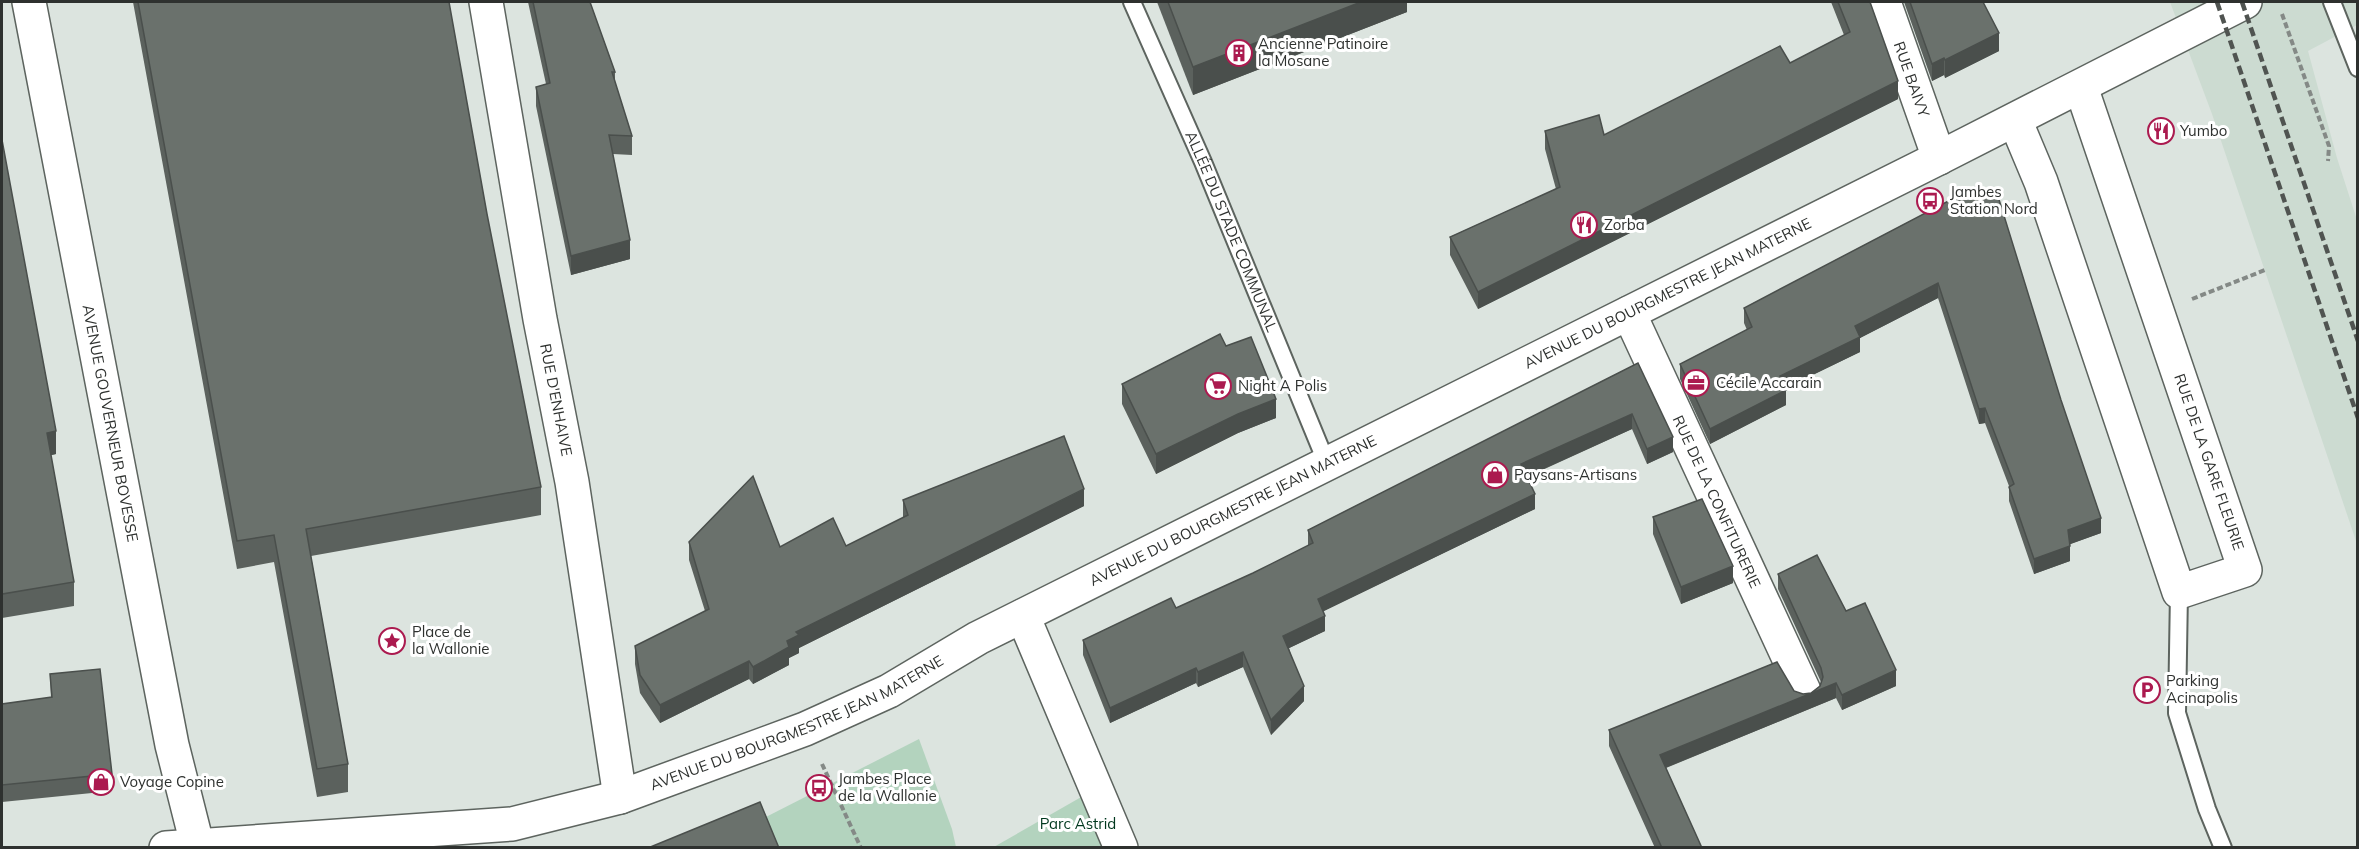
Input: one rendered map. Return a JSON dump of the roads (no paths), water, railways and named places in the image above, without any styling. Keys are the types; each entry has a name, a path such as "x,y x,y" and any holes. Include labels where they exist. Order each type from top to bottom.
{"main road":[{"name":"AVENUE GOUVERNEUR BOVESSE","path":"29,2 172,745 187,847"},
{"name":"RUE D'ENHAIVE","path":"486,2 540,319 572,482 620,797"},
{"name":"RUE BAIVY","path":"1884,2 1940,158"},
{"name":"AVENUE DU BOURGMESTRE JEAN MATERNE","path":"187,847 512,824 620,797 805,729 889,691 978,638 1940,158 2245,2"},
{"name":"RUE DE LA GARE FLEURIE","path":"2081,87 2246,570 2179,592"},
{"path":"2015,120 2041,182 2179,592"},
{"name":"RUE DE LA CONFITURERIE","path":"1629,313 1804,691"},
{"path":"1023,616 1122,848"}],"lane":[{"name":"ALLÉE DU STADE COMMUNAL","path":"1132,2 1203,162 1327,464"},
{"path":"2332,2 2358,68"},
{"path":"2179,592 2177,713 2207,808 2223,848"}],"railway":[{"path":"2217,2 2358,418"},
{"path":"2242,2 2358,341"}],"place":[{"name":"Ancienne Patinoire la Mosane","path":"1239,53"},
{"name":"Yumbo","path":"2161,131"},
{"name":"Jambes Station Nord","path":"1930,201"},
{"name":"Zorba","path":"1584,225"},
{"name":"Cécile Accarain","path":"1696,383"},
{"name":"Night A Polis","path":"1218,386"},
{"name":"Paysans-Artisans","path":"1495,475"},
{"name":"Place de la Wallonie","path":"392,641"},
{"name":"Parking Acinapolis","path":"2147,690"},
{"name":"Voyage Copine","path":"101,782"},
{"name":"Jambes Place de la Wallonie","path":"819,788"}],"park label":[{"name":"Parc Astrid","path":"1078,824"}]}
